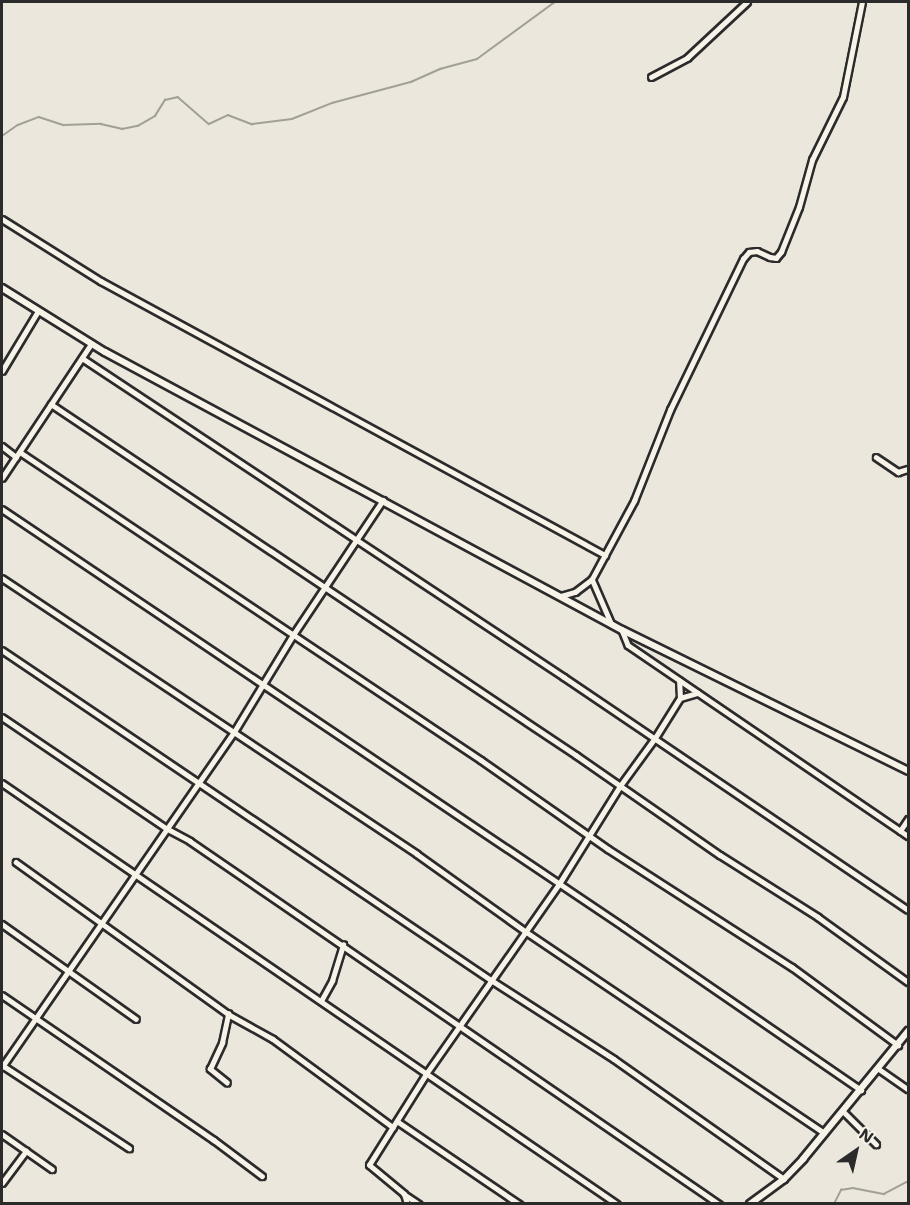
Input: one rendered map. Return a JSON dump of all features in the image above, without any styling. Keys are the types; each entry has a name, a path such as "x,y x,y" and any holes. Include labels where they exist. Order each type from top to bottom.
{"street":[{"path":"651,77 687,58 747,2"},
{"path":"561,596 574,592 592,579 605,555 634,501 670,411 742,259 748,252 757,251 776,258 781,252 799,207 812,160 843,97 862,2"},
{"path":"2,219 100,281 605,555"},
{"path":"2,288 91,344 612,625 909,771"},
{"path":"2,371 38,310"},
{"path":"2,478 91,344"},
{"path":"2,357 8,361"},
{"path":"82,358 655,738 909,910"},
{"path":"51,404 818,918 909,982"},
{"path":"2,446 18,454 293,635 589,835 792,967 898,1045"},
{"path":"876,457 898,472 909,469"},
{"path":"129,1148 2,1066 198,780 234,732 293,635 382,500"},
{"path":"2,509 861,1090"},
{"path":"2,578 417,854 824,1133"},
{"path":"592,579 612,625"},
{"path":"622,630 628,645 909,837"},
{"path":"2,650 198,780 491,980 614,1059 784,1179"},
{"path":"419,1203 369,1167 426,1074 558,884 620,786 655,738 680,698 679,681"},
{"path":"680,698 697,693"},
{"path":"2,717 166,828 190,841 719,1203"},
{"path":"2,783 617,1203"},
{"path":"900,831 909,819"},
{"path":"16,862 101,920 228,1014 273,1039 393,1127"},
{"path":"2,924 136,1019"},
{"path":"321,1001 332,981 343,945"},
{"path":"2,995 214,1140 262,1176"},
{"path":"227,1083 210,1069 222,1043 228,1014"},
{"path":"750,1203 784,1179 909,1031"},
{"path":"879,1068 909,1089"},
{"path":"843,1111 876,1144"},
{"path":"397,1121 519,1203"},
{"path":"2,1134 52,1169"},
{"path":"2,1183 26,1151"},
{"path":"404,1194 407,1203"}],"waterway":[{"path":"2,136 18,125 39,117 64,125 101,124 122,129 138,126 155,116 165,100 178,97 209,124 228,115 252,124 292,119 332,103 411,82 440,69 477,59 555,2"},
{"path":"834,1204 841,1190 853,1188 884,1194 908,1181"}]}
